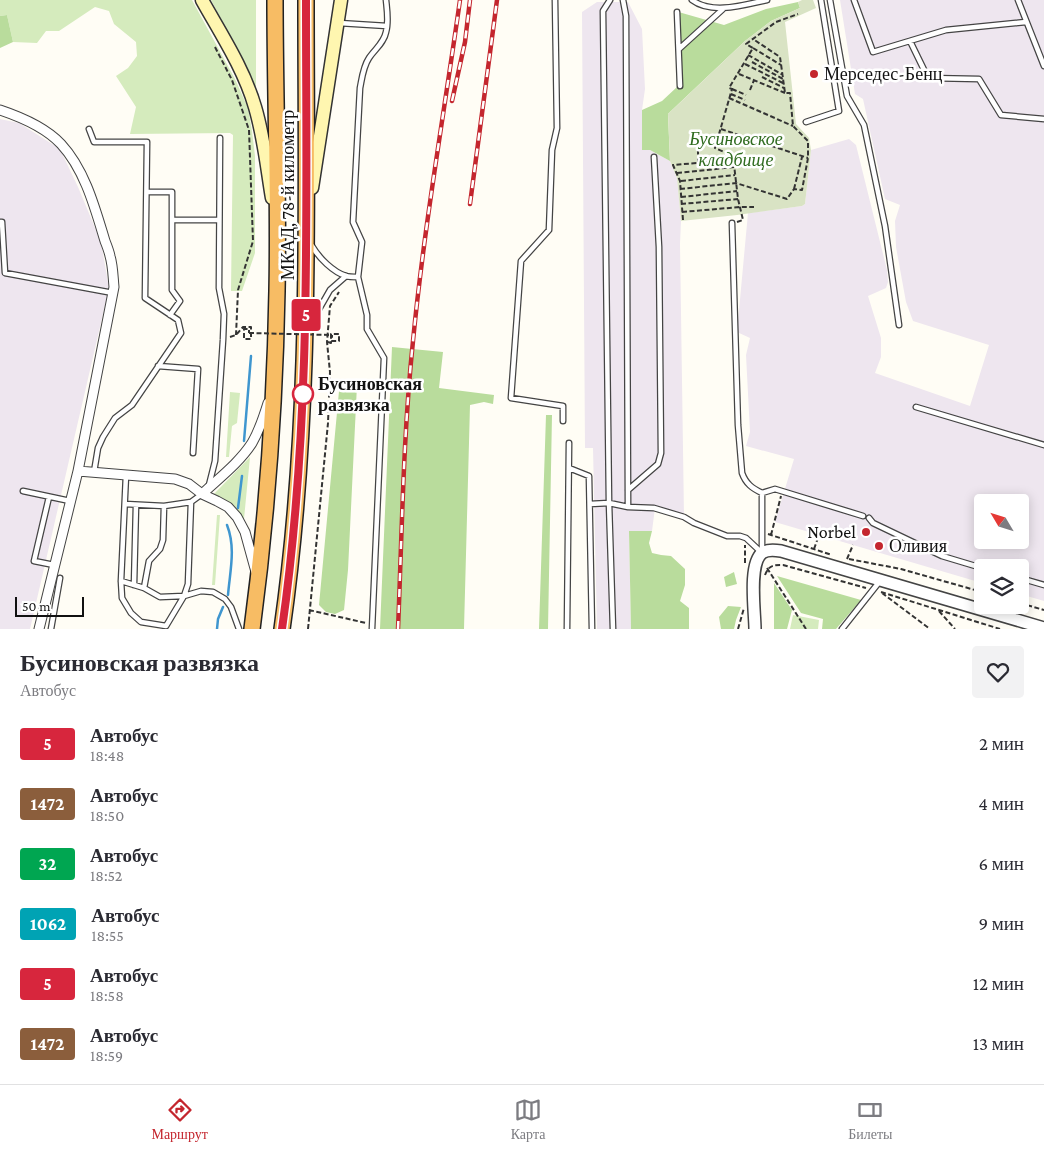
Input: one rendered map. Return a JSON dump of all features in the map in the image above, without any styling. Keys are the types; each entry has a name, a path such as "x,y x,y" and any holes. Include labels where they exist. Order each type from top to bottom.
{"highway":[{"name":"МКАД, 78-й километр","path":"252,629 267,491 274,386 277,291 275,0"},
{"name":"МКАД, 78-й километр","path":"285,621 297,501 306,332 306,0"}],"main road":[{"path":"202,0 235,61 255,107 261,130 277,225"},
{"path":"307,218 341,0"}],"street":[{"path":"0,110 46,132 60,143 71,157 98,213 110,256 114,287 78,470 39,629"},
{"path":"205,491 237,462 252,442 261,424 274,386"},
{"path":"78,470 175,479 205,491 228,507 241,523 258,581"},
{"path":"755,629 754,574 757,560 762,553 768,550 781,551 1044,628"}],"lane":[{"path":"372,627 384,358 367,329 367,315 358,277 362,242 352,222 360,88 364,68 386,34 388,26 386,0"},
{"path":"556,0 558,128 552,150 549,230 521,262 511,398 563,406 563,421"},
{"path":"610,0 603,11 609,503 613,629"},
{"path":"623,0 626,16 628,507"},
{"path":"692,0 696,3 723,9 767,0"},
{"path":"806,122 839,111 821,0"},
{"path":"830,0 848,96 864,125 866,134 885,226 899,325"},
{"path":"854,0 873,52 946,30 1026,22"},
{"path":"1018,0 1044,66"},
{"path":"679,49 723,9"},
{"path":"677,12 680,86"},
{"path":"337,23 388,26"},
{"path":"910,41 928,78 979,79 1001,115 1044,119"},
{"path":"89,129 94,142 148,142 145,298 178,320 180,333 132,405 114,418 98,448 94,472"},
{"path":"125,504 164,506 191,502 205,491 215,461 224,340 224,314 219,288 220,138"},
{"path":"628,490 658,464 661,453 659,247 654,158"},
{"path":"147,192 172,192 172,290 180,301 170,315"},
{"path":"172,220 220,220"},
{"path":"0,222 2,222 5,273 113,293"},
{"path":"732,223 735,365 738,425 744,480 750,487 762,493 775,489 863,516"},
{"path":"307,238 316,253 327,264 346,276 358,277"},
{"path":"306,332 330,290 346,276"},
{"path":"158,366 198,369 193,453"},
{"path":"916,407 1044,445"},
{"path":"567,629 569,443"},
{"path":"569,468 589,476 592,629"},
{"path":"126,475 122,598 131,613 141,622 166,627 184,596 188,584 191,502"},
{"path":"23,491 71,501"},
{"path":"762,493 762,553"},
{"path":"49,497 34,561 54,565"},
{"path":"590,504 609,503 628,507 654,508 684,517 727,536 746,538 762,553"},
{"path":"134,585 136,505"},
{"path":"144,588 149,562 160,549 163,540 164,506"},
{"path":"869,518 873,522 942,556 974,566"},
{"path":"51,629 60,578"},
{"path":"842,629 880,580"},
{"path":"122,581 144,588 160,597 184,596 201,591 213,592 225,598 231,607 238,629"},
{"path":"1029,581 1044,585"}],"path":[{"path":"782,65 746,44 776,22 798,14"},
{"path":"753,39 780,57 785,93"},
{"path":"212,40 232,80 249,130 253,241 238,290 236,335 243,327 251,327 250,339 244,339 244,329 249,329 249,334 332,335 332,341 339,341 339,334 331,334 331,343 327,342"},
{"path":"732,223 743,220 738,199 734,160 733,156 715,148 732,89 730,88 753,48"},
{"path":"748,55 783,75"},
{"path":"752,62 783,79"},
{"path":"745,64 784,84"},
{"path":"738,74 785,93 790,93 793,126"},
{"path":"762,77 784,88"},
{"path":"750,90 754,80"},
{"path":"732,89 746,95"},
{"path":"730,94 745,100"},
{"path":"729,98 793,126 808,141 808,158 802,190 794,188"},
{"path":"720,129 808,158"},
{"path":"698,163 698,148 700,148 702,139 717,142"},
{"path":"680,188 736,183 787,199 794,188 802,156"},
{"path":"683,220 680,181 673,165 734,160"},
{"path":"676,173 734,167"},
{"path":"680,181 736,175"},
{"path":"681,196 737,191"},
{"path":"681,204 738,199"},
{"path":"682,212 754,207"},
{"path":"308,629 328,423 330,372 327,342 330,306 337,296"},
{"path":"771,535 782,493"},
{"path":"814,549 819,535"},
{"path":"847,559 853,545"},
{"path":"762,580 767,568 774,565 783,565 872,590"},
{"path":"767,568 806,629"},
{"path":"901,569 974,590"},
{"path":"918,580 920,574"},
{"path":"930,629 881,592 1000,629"},
{"path":"1029,605 1044,610"},
{"path":"310,610 372,627"},
{"path":"938,610 955,629"}],"shaded area":[{"path":"840,0 1044,0 1044,601 1029,597 1029,559 974,559 974,581 775,522 794,459 746,446 750,432 746,355 750,338 737,332 748,213 802,206 805,204 811,150 849,139 856,145 887,270 888,282 886,288 868,296 881,338 881,357 875,373 970,406 989,345 913,321 906,302 896,247 895,221 900,205 885,199 863,99 855,94"},
{"path":"597,2 628,2 642,29 645,89 642,110 642,149 650,150 670,161 677,178 681,221 684,517 655,508 652,531 629,531 631,629 597,629 593,448 585,448 582,12"},
{"path":"0,119 19,123 60,149 101,242 109,288 30,629 0,629"}],"green space":[{"path":"0,0 192,0 235,79 248,108 252,131 255,156 255,253 242,291 231,291 233,135 230,133 130,134 136,107 116,76 128,68 137,56 136,42 114,24 109,11 95,7 59,31 46,31 37,43 13,42 7,15 0,16"},
{"path":"211,0 256,0 256,86 254,87 242,59"},
{"name":"Бусиновское кладбище","path":"813,0 816,8 785,22 796,124 809,138 811,150 805,204 737,215 681,221 677,178 670,161 668,114 745,41 771,21 800,8 798,2"},
{"path":"798,2 800,8 771,21 745,41 668,114 670,161 650,150 642,150 642,110 662,101 677,87 675,11 724,25 766,9"},
{"path":"7,15 13,42 0,48 0,16"},
{"path":"392,347 443,352 439,388 494,395 493,404 484,402 470,405 464,629 380,629"},
{"path":"348,381 357,385 348,570 344,610 335,614 326,612 319,605 339,391 342,385"},
{"path":"230,392 240,393 237,423 232,426 229,457 226,457"},
{"path":"546,415 552,415 548,629 539,629"},
{"path":"250,457 244,519 229,502 214,494"},
{"path":"217,515 220,515 215,585 212,585"},
{"path":"629,531 652,531 649,543 652,553 671,556 685,569 685,585 680,601 689,608 689,629 631,629"},
{"path":"734,572 737,584 726,587 724,577"},
{"path":"777,576 861,600 836,629 822,629 823,619 801,613"},
{"path":"774,583 792,610 787,629 774,629"},
{"path":"728,606 741,607 734,629 721,629 719,617"},
{"path":"793,615 819,620 818,629 790,629"}],"waterway":[{"path":"244,441 251,356"},
{"path":"238,508 242,476"},
{"path":"227,525 232,551 228,595"},
{"path":"217,629 218,619 223,607"}],"railway":[{"path":"398,629 405,449 413,341 428,213 460,0"},
{"path":"452,101 465,42 470,0"},
{"path":"470,204 497,0"}],"bus line":[{"name":"5","path":"282,629 297,501 306,332 306,0"}],"place":[{"name":"Мерседес-Бенц","path":"814,74"},
{"name":"Бусиновская развязка","path":"303,394"},
{"name":"Norbel","path":"866,532"},
{"name":"Оливия","path":"879,546"}]}
